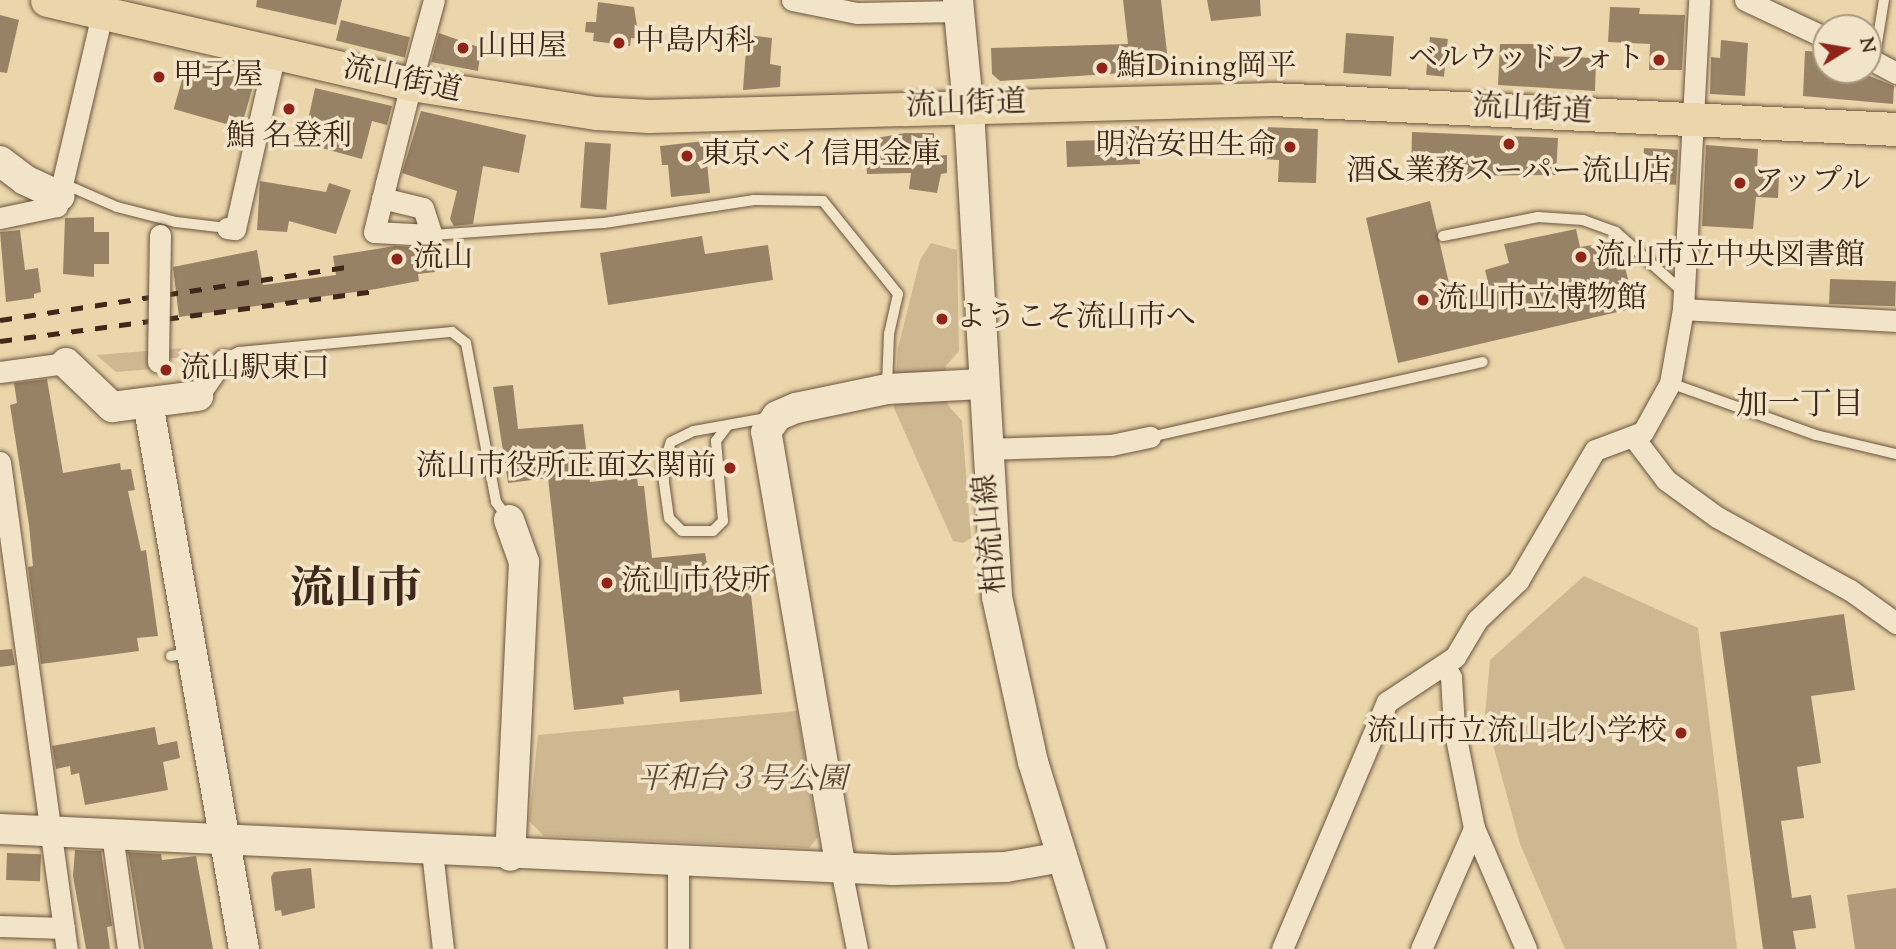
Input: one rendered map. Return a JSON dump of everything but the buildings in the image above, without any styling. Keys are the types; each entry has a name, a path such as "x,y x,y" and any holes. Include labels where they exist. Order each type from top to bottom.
{"main road":[{"name":"流山街道","path":"47,0 104,7 275,53 411,84 541,108 649,116 1272,99 1896,129"}],"street":[{"path":"382,198 423,208 432,235 374,232 382,198 433,0"},
{"path":"792,0 857,13 958,6"},
{"path":"1282,949 1387,702 1445,667 1477,620 1518,581 1595,450 1634,438 1643,432 1671,383 1683,301 1699,0"},
{"path":"1745,0 1812,31"},
{"name":"柏流山線","path":"958,6 968,106 992,551 1005,644 1033,762 1091,949"},
{"path":"0,218 57,206 104,7"},
{"path":"231,229 275,53"},
{"path":"0,161 25,180 61,190"},
{"path":"158,362 160,235"},
{"path":"1683,301 1896,321"},
{"path":"0,372 66,363 112,407 198,396 223,360"},
{"path":"857,949 766,432 777,416 887,389 982,384"},
{"path":"148,403 181,654 225,839 244,949"},
{"path":"985,449 1111,445 1150,437"},
{"path":"1634,438 1666,480 1717,517 1850,590 1896,624"},
{"path":"0,462 66,939 0,926"},
{"path":"509,520 524,562 510,856"},
{"path":"1445,667 1451,677 1454,728 1474,828 1526,949"},
{"path":"1421,949 1474,828"},
{"path":"0,829 510,856 841,869 964,870 1062,856"},
{"path":"112,834 128,949"},
{"path":"432,852 443,949"},
{"path":"678,863 678,949"}],"lane":[{"path":"61,190 176,222 231,229"},
{"path":"432,235 604,222 754,200 823,201 898,293 886,359 887,389"},
{"path":"1443,236 1538,217 1583,219 1616,232 1683,301"},
{"path":"223,360 239,352 452,332 466,343 496,502 509,520"},
{"path":"1150,437 1483,362"},
{"path":"1671,383 1816,435 1896,454"},
{"path":"729,425 716,441 723,521 713,531 682,531 669,518 663,466 666,453 680,435 729,425 777,416"}],"green space":[{"path":"931,243 957,250 959,351 946,366 948,405 962,421 971,538 963,543 953,541 894,408 898,348 920,260"},
{"path":"184,348 185,357 165,359 153,369 116,372 96,355"},
{"path":"1584,576 1698,628 1737,949 1565,949 1520,844 1485,715 1490,660"},
{"name":"平和台３号公園","path":"797,711 818,837 809,848 544,836 529,821 538,735"}],"shaded area":[{"path":"1896,888 1896,949 1855,949 1847,895"}],"railway":[{"path":"0,320 346,267"},
{"path":"0,341 377,291"}],"place":[{"name":"中島内科","path":"619,43"},
{"name":"山田屋","path":"463,48"},
{"name":"ベルウッドフォト","path":"1659,60"},
{"name":"鮨Dining岡平","path":"1102,68"},
{"name":"甲子屋","path":"159,77"},
{"name":"鮨 名登利","path":"289,109"},
{"name":"酒&業務スーパー流山店","path":"1509,144"},
{"name":"明治安田生命","path":"1290,147"},
{"name":"東京ベイ信用金庫","path":"687,156"},
{"name":"アップル","path":"1740,183"},
{"name":"流山市立中央図書館","path":"1581,257"},
{"name":"流山","path":"397,259"},
{"name":"流山市立博物館","path":"1423,300"},
{"name":"ようこそ流山市へ","path":"942,319"},
{"name":"流山駅東口","path":"166,370"},
{"name":"流山市役所正面玄関前","path":"730,468"},
{"name":"流山市役所","path":"607,583"},
{"name":"流山市立流山北小学校","path":"1681,733"}],"district":[{"name":"加一丁目","path":"1800,406"},
{"name":"流山市","path":"356,592"}]}
